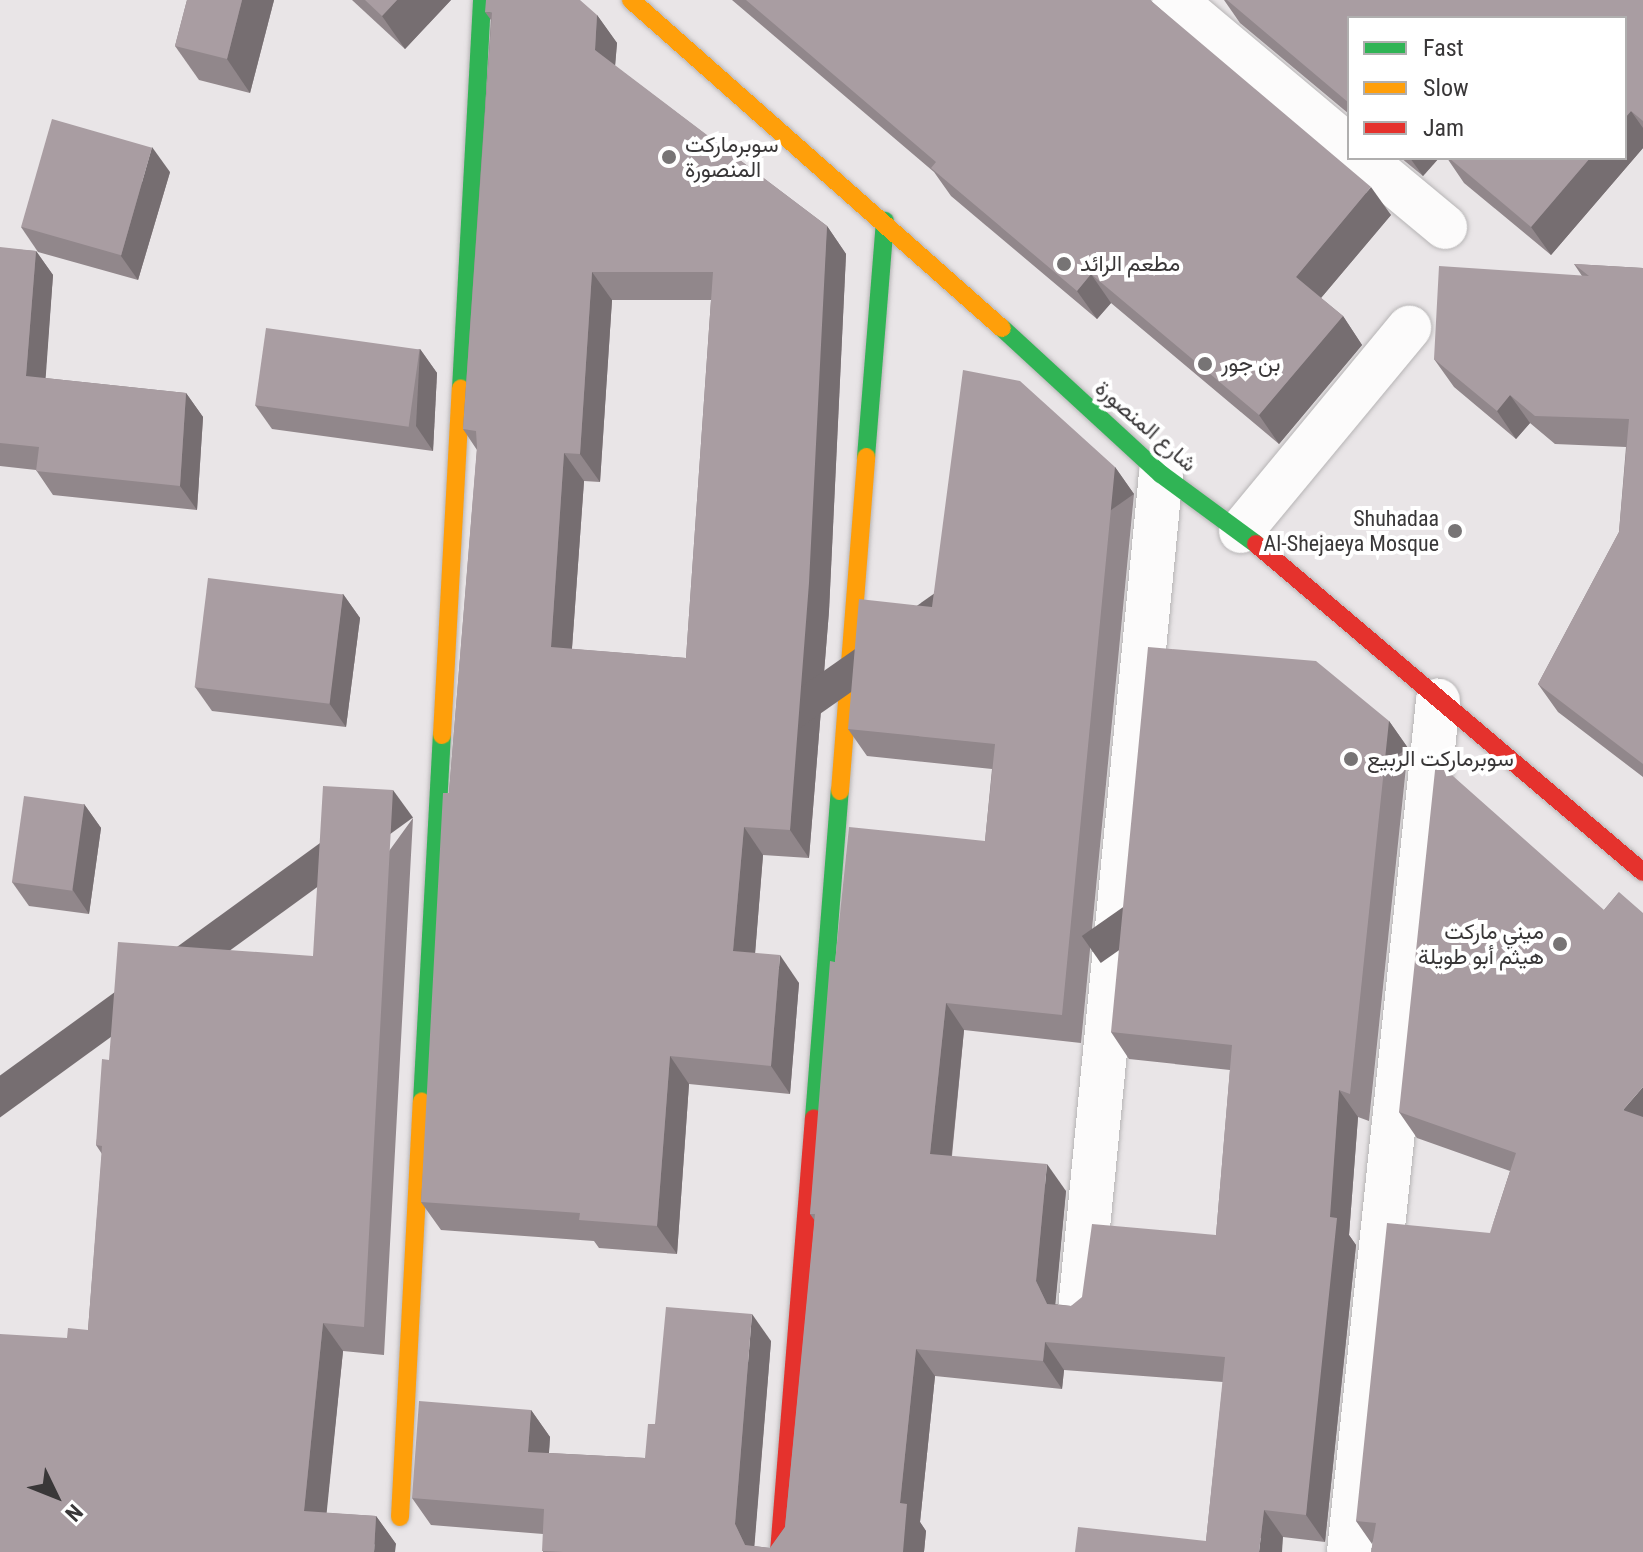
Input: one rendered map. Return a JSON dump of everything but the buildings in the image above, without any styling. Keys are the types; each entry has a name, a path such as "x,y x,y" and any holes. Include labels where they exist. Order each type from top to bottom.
{"street":[{"path":"400,1517 482,0"},
{"name":"شارع المنصورة","path":"631,0 885,221 1161,474 1241,531 1643,872"},
{"path":"1174,0 1347,145"},
{"path":"1364,160 1445,227"},
{"path":"779,1552 885,221"},
{"path":"1241,531 1409,328"},
{"path":"1080,1310 1161,474"},
{"path":"1349,1552 1438,701"}],"traffic: fast":[{"path":"461,389 482,0"},
{"path":"866,457 885,221"},
{"path":"1002,328 1161,474 1256,544"},
{"path":"422,1102 442,735"},
{"path":"814,1118 840,791"}],"traffic: slow":[{"path":"631,0 1002,328"},
{"path":"442,735 461,389"},
{"path":"840,791 866,457"},
{"path":"400,1517 422,1102"}],"traffic: jam":[{"path":"1256,544 1643,872"},
{"path":"779,1552 814,1118"}],"place":[{"name":"سوبرماركت المنصورة","path":"669,157"},
{"name":"مطعم الرائد","path":"1064,264"},
{"name":"بن جور","path":"1205,364"},
{"name":"Shuhadaa Al-Shejaeya Mosque","path":"1455,531"},
{"name":"سوبرماركت الربيع","path":"1351,759"},
{"name":"ميني ماركت هيثم أبو طويلة","path":"1560,944"}]}
